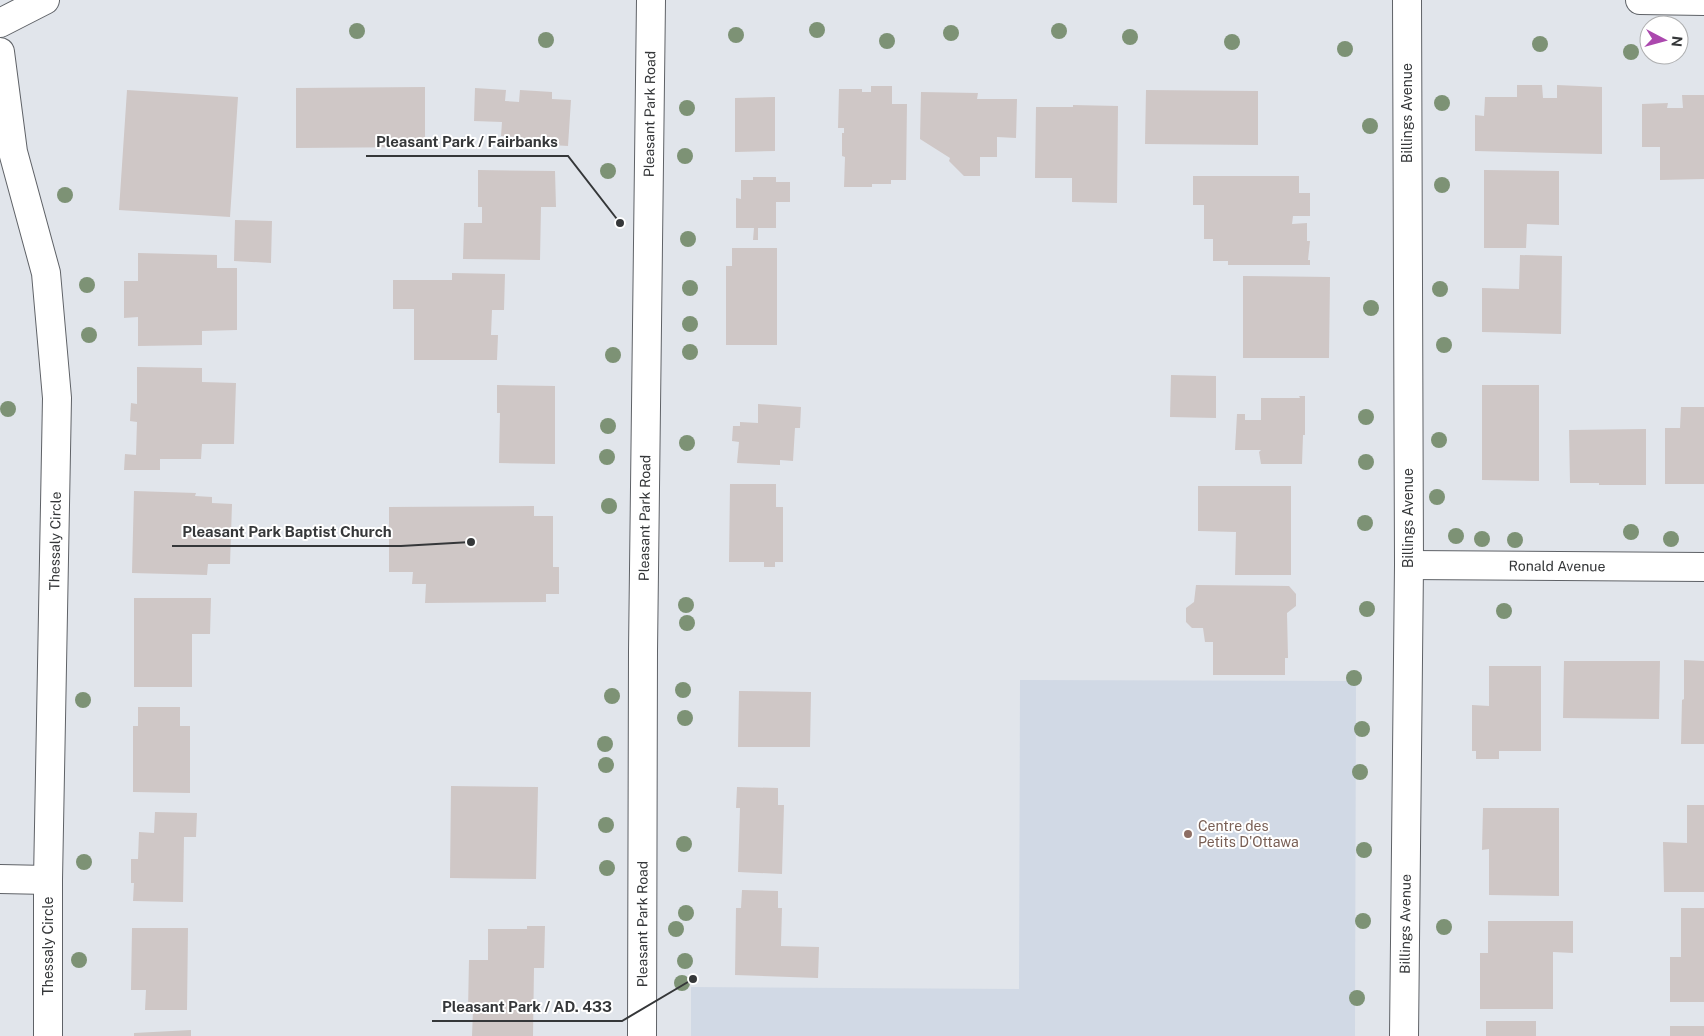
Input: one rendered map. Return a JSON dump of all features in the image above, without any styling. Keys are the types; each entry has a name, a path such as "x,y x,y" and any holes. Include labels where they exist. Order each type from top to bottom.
{"street":[{"path":"0,23 45,0"},
{"name":"Pleasant Park Road","path":"642,1036 643,651 651,0"},
{"name":"Billings Avenue","path":"1404,1036 1409,565 1407,0"},
{"path":"1640,0 1704,0"},
{"name":"Thessaly Circle","path":"0,52 13,152 46,273 57,398 48,880 48,1036"},
{"name":"Ronald Avenue","path":"1409,565 1704,566"},
{"path":"0,879 48,880"}],"shaded area":[{"name":"Centre des Petits D'Ottawa","path":"1020,680 1356,681 1355,1036 691,1036 691,987 1019,989"}],"building":[{"path":"1517,85 1542,85 1543,98 1557,98 1557,85 1602,87 1602,154 1475,151 1475,115 1484,116 1485,97 1517,97"},
{"path":"871,86 892,86 892,104 907,104 906,180 891,180 891,184 872,184 872,187 844,187 845,157 842,156 842,133 844,133 844,128 838,128 839,89 862,89 862,92 871,92"},
{"path":"425,87 425,147 296,148 296,88"},
{"path":"475,88 506,90 505,101 519,102 520,90 552,92 552,99 571,100 568,146 518,143 518,137 501,136 502,122 474,121"},
{"path":"127,90 238,97 230,217 119,210"},
{"path":"1146,90 1258,91 1258,145 1145,144"},
{"path":"921,92 978,93 977,99 1017,99 1016,138 997,137 997,157 980,157 980,176 964,176 949,161 950,158 920,139"},
{"path":"1682,95 1704,95 1704,179 1660,180 1660,147 1642,147 1642,104 1668,103 1667,108 1683,108"},
{"path":"775,97 775,151 735,152 735,98"},
{"path":"1073,105 1118,106 1117,203 1072,202 1072,178 1035,178 1036,107 1073,107"},
{"path":"478,170 555,171 556,207 541,207 540,260 463,259 464,223 482,223 482,207 478,207"},
{"path":"1484,170 1559,171 1559,225 1527,224 1526,248 1484,248"},
{"path":"1193,176 1299,176 1299,193 1310,193 1310,216 1293,216 1292,224 1307,223 1307,241 1310,241 1308,260 1310,260 1310,265 1228,265 1228,261 1213,261 1213,239 1204,239 1204,205 1193,205"},
{"path":"753,177 776,177 776,182 790,182 790,202 776,202 776,228 758,228 758,240 753,240 754,228 736,228 736,198 741,199 741,180 753,180"},
{"path":"235,220 272,221 271,263 234,261"},
{"path":"732,248 777,248 777,345 726,345 726,266 732,266"},
{"path":"138,253 217,255 217,268 237,268 237,330 202,331 202,345 138,346 138,317 124,318 124,281 138,281"},
{"path":"1520,255 1562,256 1561,334 1482,332 1482,288 1519,289"},
{"path":"452,273 505,274 504,310 492,310 491,335 498,335 497,360 414,360 414,309 393,309 393,280 452,280"},
{"path":"1243,276 1330,277 1329,358 1243,358"},
{"path":"137,367 202,368 202,382 236,383 234,444 202,444 201,459 160,459 160,470 124,470 125,454 136,455 137,422 130,421 131,403 137,404"},
{"path":"1171,375 1216,376 1216,418 1170,417"},
{"path":"497,385 555,386 555,464 499,463 500,413 497,413"},
{"path":"1482,385 1539,385 1539,481 1482,480"},
{"path":"1299,396 1305,396 1305,435 1303,435 1302,464 1261,464 1259,452 1261,450 1235,450 1237,414 1245,414 1245,420 1261,420 1261,398 1300,398"},
{"path":"758,404 801,407 800,428 795,428 793,461 780,460 780,465 737,463 739,442 732,441 733,426 740,426 740,422 758,423"},
{"path":"1681,407 1704,407 1704,484 1665,484 1665,428 1680,428"},
{"path":"1646,429 1646,485 1570,483 1569,430"},
{"path":"730,484 776,484 776,507 783,507 783,562 775,562 775,567 764,567 764,562 729,562"},
{"path":"1198,486 1291,486 1291,575 1235,575 1236,532 1198,531"},
{"path":"134,491 196,493 195,496 212,497 212,503 232,504 230,564 208,564 207,575 132,573"},
{"path":"534,506 534,516 553,516 553,567 559,567 559,594 546,594 546,602 425,603 426,584 412,584 413,572 389,572 389,507"},
{"path":"1196,585 1289,586 1296,594 1296,606 1287,613 1288,658 1285,658 1285,675 1213,675 1213,642 1205,642 1203,628 1192,628 1186,622 1186,608 1194,602"},
{"path":"134,598 211,598 210,634 192,634 192,687 134,687"},
{"path":"1684,660 1704,661 1704,744 1681,744"},
{"path":"1564,661 1660,661 1659,719 1563,718"},
{"path":"1489,666 1541,666 1541,751 1499,751 1499,759 1476,759 1476,751 1472,751 1472,705 1489,706"},
{"path":"739,691 811,692 810,747 738,747"},
{"path":"138,707 180,707 180,726 190,726 190,793 133,792 133,726 138,726"},
{"path":"451,786 538,787 536,879 450,878"},
{"path":"737,787 778,788 778,805 784,805 782,874 738,872 740,808 736,808"},
{"path":"1687,805 1704,805 1704,892 1664,892 1663,842 1687,843"},
{"path":"1483,808 1559,808 1559,896 1489,895 1489,849 1482,850"},
{"path":"155,812 197,813 196,837 184,837 183,902 133,901 134,883 131,883 131,859 138,859 139,832 154,833"},
{"path":"742,890 778,891 778,908 782,908 781,946 819,947 818,978 735,975 736,908 741,908"},
{"path":"1681,908 1704,908 1704,1002 1670,1002 1670,957 1681,957"},
{"path":"1488,921 1573,921 1573,953 1553,952 1553,1009 1480,1009 1480,953 1488,953"},
{"path":"527,926 545,926 544,968 534,968 533,1036 472,1036 473,1010 468,1010 469,960 488,960 488,929 527,929"},
{"path":"132,928 188,928 187,1010 145,1010 146,990 131,990"},
{"path":"1486,1021 1536,1021 1536,1036 1486,1036"},
{"path":"1670,1026 1704,1026 1704,1036 1670,1036"},
{"path":"191,1030 191,1036 134,1036 134,1033"}],"place":[{"name":"Pleasant Park / Fairbanks","path":"620,223"},
{"name":"Pleasant Park Baptist Church","path":"471,542"},
{"name":"Centre des Petits D'Ottawa","path":"1188,834"},
{"name":"Pleasant Park / AD. 433","path":"693,979"}]}
